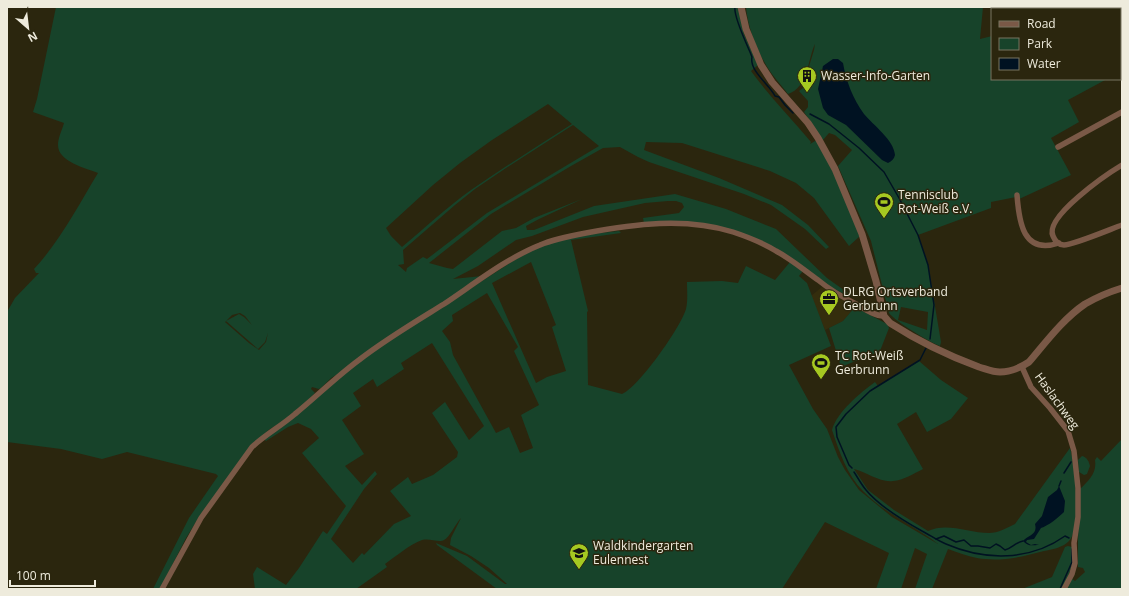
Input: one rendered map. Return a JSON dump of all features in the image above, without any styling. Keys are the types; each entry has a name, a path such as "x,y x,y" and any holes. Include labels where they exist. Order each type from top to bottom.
{"street":[{"path":"741,7 746,29 761,65 772,82 808,123 835,169 862,234 888,320"},
{"path":"1058,147 1122,112"},
{"path":"1122,165 1100,180 1071,204 1054,223 1052,234 1054,239 1059,243 1069,245 1122,225"},
{"path":"1016,195 1020,220 1027,237 1040,246 1048,247 1059,243"},
{"path":"162,589 201,518 252,448 260,440 297,413 335,379 373,350 516,257 540,245 563,238 603,230 665,223 687,223 714,226 735,232 760,242 776,251 844,298 888,320 958,359 999,372 1010,371 1022,367 1029,362 1069,317 1084,305 1098,297 1122,288"},
{"name":"Haslachweg","path":"1022,367 1032,387 1060,419 1068,431 1074,451 1078,488 1078,517 1074,543 1074,568 1064,589"}],"shaded area":[{"path":"822,287 855,307 843,321 825,330 811,296"}],"green space":[{"path":"56,7 738,7 744,34 758,65 751,71 811,142 810,144 817,140 826,155 860,236 849,246 814,198 796,183 770,171 682,143 646,142 644,150 719,178 782,205 808,225 829,247 826,249 805,229 771,205 744,194 649,162 620,147 603,148 491,214 429,263 453,269 502,231 516,228 534,218 582,199 526,226 527,230 534,230 594,206 675,194 726,209 776,229 827,278 848,293 846,295 831,287 791,258 718,226 644,223 643,218 679,213 684,207 682,203 676,201 645,203 583,217 532,236 516,240 478,266 453,279 482,276 331,378 321,388 319,389 312,387 311,389 315,393 291,416 265,434 199,517 186,538 160,589 153,589 189,518 218,476 216,474 127,452 102,459 61,449 7,442 7,312 15,298 39,273 36,273 34,269 60,235 98,173 74,164 63,156 59,151 58,145 64,123 33,112","holes":["548,104 572,124 471,190 402,247 391,236 386,228 433,185 492,140","573,125 599,146 487,213 427,259 423,257 407,268 406,272 398,265 404,264 403,250 475,189","240,313 245,316 252,325 239,314 226,321 232,315","226,321 258,349 265,342 268,333 266,342 259,350 225,322"]},
{"path":"746,7 983,7 980,39 991,36 991,80 1105,80 1068,100 1079,122 1051,138 1071,175 1017,200 1016,197 991,202 991,208 918,235 928,265 941,342 940,346 913,331 892,317 889,313 871,241 838,166 852,150 835,135 829,133 823,140 804,112 808,107 808,101 799,91 811,82 807,73 815,44 800,86 795,91 788,94 772,74 763,59 749,25","holes":["901,307 928,312 927,330 898,320"]},
{"path":"1122,7 1121,70 1121,8 1096,8"},
{"path":"619,231 621,233 571,240 588,311 588,385 622,394 638,381 668,342 682,318 687,306 687,282 722,281 738,283 746,266 775,280 790,262 803,271 799,276 807,283 831,346 789,365 813,409 827,429 845,470 859,490 892,517 938,544 880,506 857,485 848,470 832,430 839,416 844,410 869,386 875,382 878,386 919,361 941,380 968,398 951,419 927,432 916,412 897,424 923,469 905,478 888,481 854,469 868,490 894,510 928,531 950,528 981,533 992,533 1015,524 1070,448 1074,468 1076,496 1075,523 1073,534 1069,541 1061,547 1019,557 1003,559 973,557 948,549 932,589 915,589 927,554 915,548 901,589 876,589 889,553 825,522 782,589 497,589 437,545 436,543 467,556 507,584 489,568 450,545 451,538 461,518 444,540 422,540 413,544 385,564 387,567 356,589 255,589 253,574 257,567 286,585 323,531 327,534 346,506 302,453 319,438 311,429 298,423 288,427 266,441 264,439 338,378 381,346 513,261 542,245 582,235","holes":["531,262 556,325 552,327 566,371 547,377 536,383 492,283","487,293 518,347 514,351 539,405 521,415 533,448 520,453 509,427 496,433 453,355 450,342 442,331 453,321 452,315","432,343 484,426 469,440 445,402 432,413 458,452 457,457 433,475 412,484 408,477 390,491 411,516 394,524 364,555 362,553 353,563 331,539 364,489 377,474 375,471 362,485 345,466 364,454 342,420 361,406 353,393 373,379 377,387 404,369 401,363"]},
{"path":"855,307 887,324 889,328 880,351 841,367 829,328 843,321"},
{"path":"1122,439 1122,589 1067,589 1072,579 1075,581 1085,572 1083,568 1078,567 1080,489 1094,473 1095,460 1097,457 1101,461"},
{"path":"1082,456 1088,461 1090,466 1087,474 1084,475 1079,472 1078,460"},
{"path":"1065,547 1072,547 1072,564 1062,589 1022,589 1052,577"}],"water":[{"path":"833,59 838,59 843,63 850,90 856,102 864,114 887,138 894,149 895,155 892,161 888,163 882,160 846,125 828,115 823,108 818,89 823,66"},
{"path":"1059,486 1065,501 1064,512 1041,528 1034,539 1027,540 1026,542 1031,545 1027,544 1023,541 1034,533 1036,528 1035,524 1042,516 1048,497 1057,490"}],"waterway":[{"path":"735,7 736,17 757,73 775,96 779,97 793,113"},
{"path":"810,114 829,124 859,148 884,172 899,198 918,235 928,265 934,305 930,339"},
{"path":"852,468 849,465 837,437 836,427 846,414 870,391 920,360 926,348"},
{"path":"1064,473 1071,462"},
{"path":"854,472 871,496 892,513 937,540 961,550 992,556 1007,556 1037,550 1065,536 1069,538"},
{"path":"1059,486 1061,481"},
{"path":"936,539 944,536 956,542 964,540 971,546 990,548 996,544 1005,550 1023,541"},
{"path":"1060,589 1072,562 1072,549"}],"place":[{"name":"Wasser-Info-Garten","path":"807,93"},
{"name":"Tennisclub Rot-Weiß e.V.","path":"884,219"},
{"name":"DLRG Ortsverband Gerbrunn","path":"829,316"},
{"name":"TC Rot-Weiß Gerbrunn","path":"821,380"},
{"name":"Waldkindergarten Eulennest","path":"579,570"}]}
